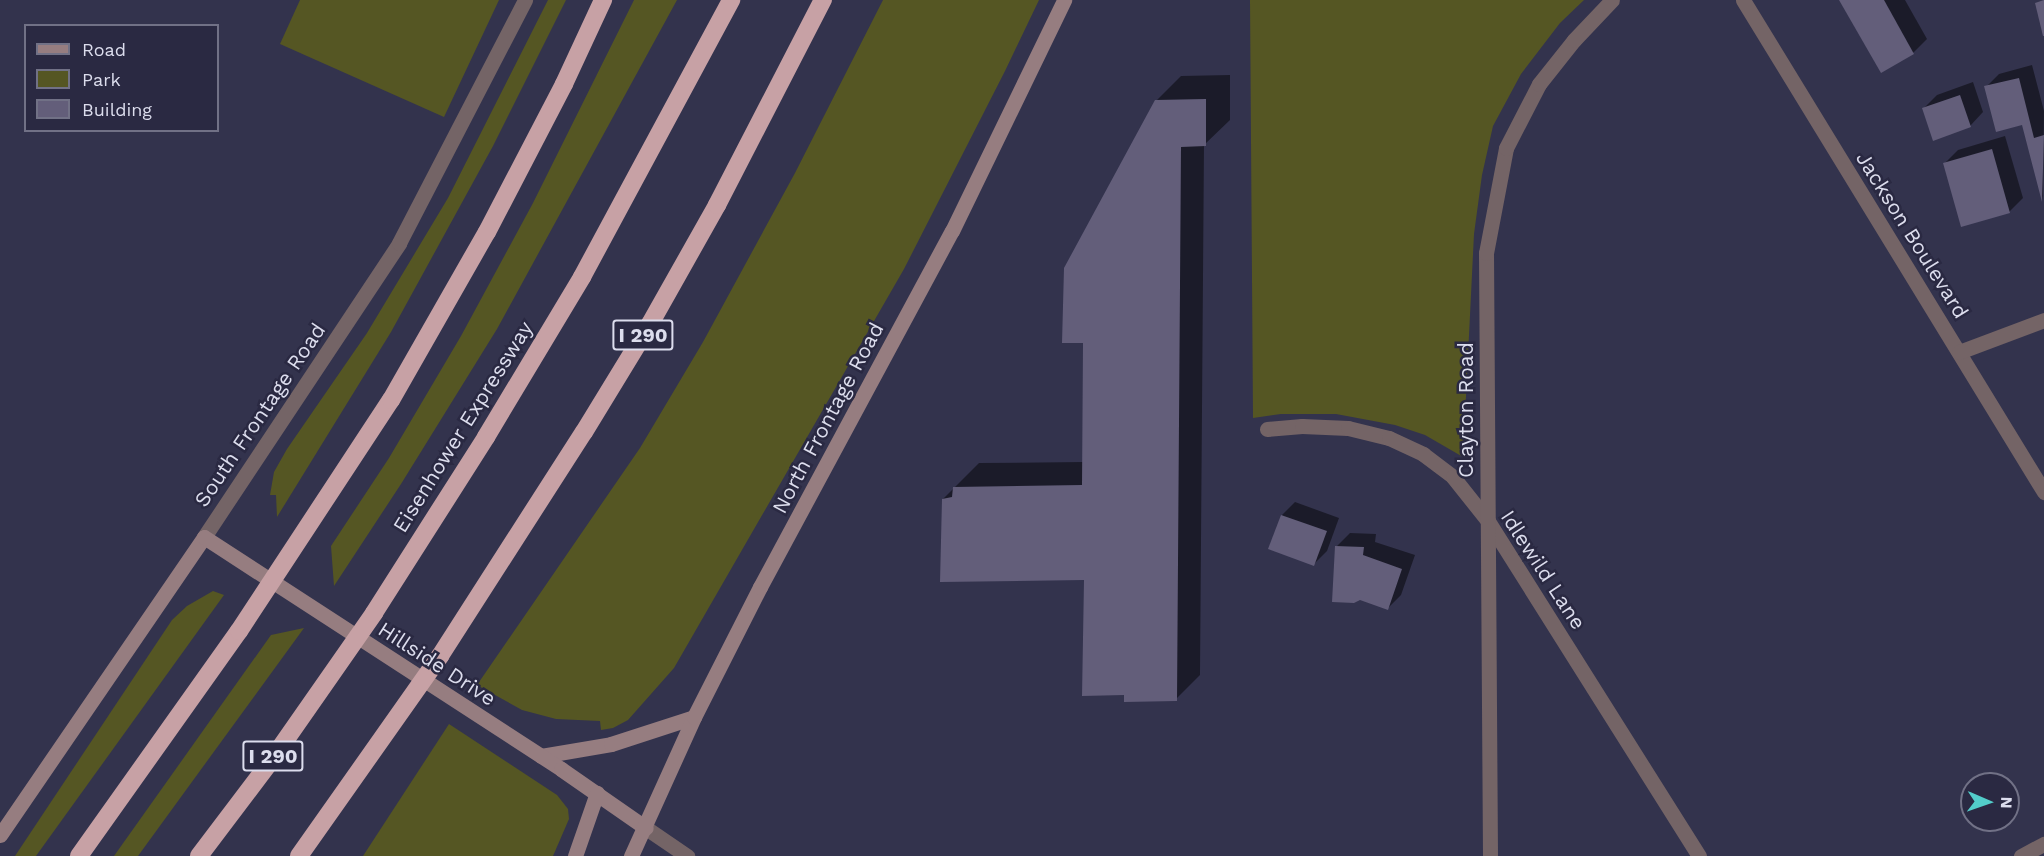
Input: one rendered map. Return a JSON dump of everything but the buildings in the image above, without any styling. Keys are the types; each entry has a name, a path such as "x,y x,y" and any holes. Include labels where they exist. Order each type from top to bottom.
{"highway":[{"path":"79,856 239,631 391,400 486,232 564,84 603,0"},
{"name":"Eisenhower Expressway","path":"199,856 374,613 486,438 582,277 731,0"},
{"name":"I 290","path":"299,856 440,656 650,324 717,205 823,0"}],"main road":[{"name":"North Frontage Road","path":"631,856 646,828 694,717 760,587 952,231 1064,0"},
{"name":"Hillside Drive","path":"204,537 541,756 646,828"},
{"name":"South Frontage Road","path":"0,835 204,537"},
{"path":"541,756 611,744 694,717"},
{"path":"575,856 597,793"}],"street":[{"name":"South Frontage Road","path":"204,537 399,243 525,0"},
{"name":"Clayton Road","path":"1490,856 1486,253 1506,148 1539,84 1574,40 1612,0"},
{"name":"Jackson Boulevard","path":"1743,0 2044,492"},
{"path":"1959,352 2044,320"},
{"name":"Idlewild Lane","path":"1267,429 1302,426 1348,428 1389,438 1423,454 1453,477 1488,521 1699,856"},
{"path":"646,828 687,856"},
{"path":"2021,856 2044,844"}],"green space":[{"path":"300,0 499,0 444,117 280,44"},
{"path":"548,0 566,0 493,146 391,332 277,517 276,495 270,495 274,472 287,449 367,333 448,198"},
{"path":"634,0 677,0 497,329 401,484 334,586 331,546 389,458 461,336 533,203"},
{"path":"883,0 1039,0 904,269 674,668 628,720 613,728 601,730 600,721 556,719 522,710 477,685 640,448 703,342 795,173"},
{"path":"1250,0 1584,0 1560,23 1521,74 1493,126 1482,175 1474,234 1463,457 1425,435 1395,425 1336,414 1281,414 1253,418"},
{"path":"213,591 224,595 36,856 15,856 172,620 187,606"},
{"path":"304,628 138,856 114,856 271,635"},
{"path":"449,724 557,795 568,809 569,819 553,856 363,856"}]}
